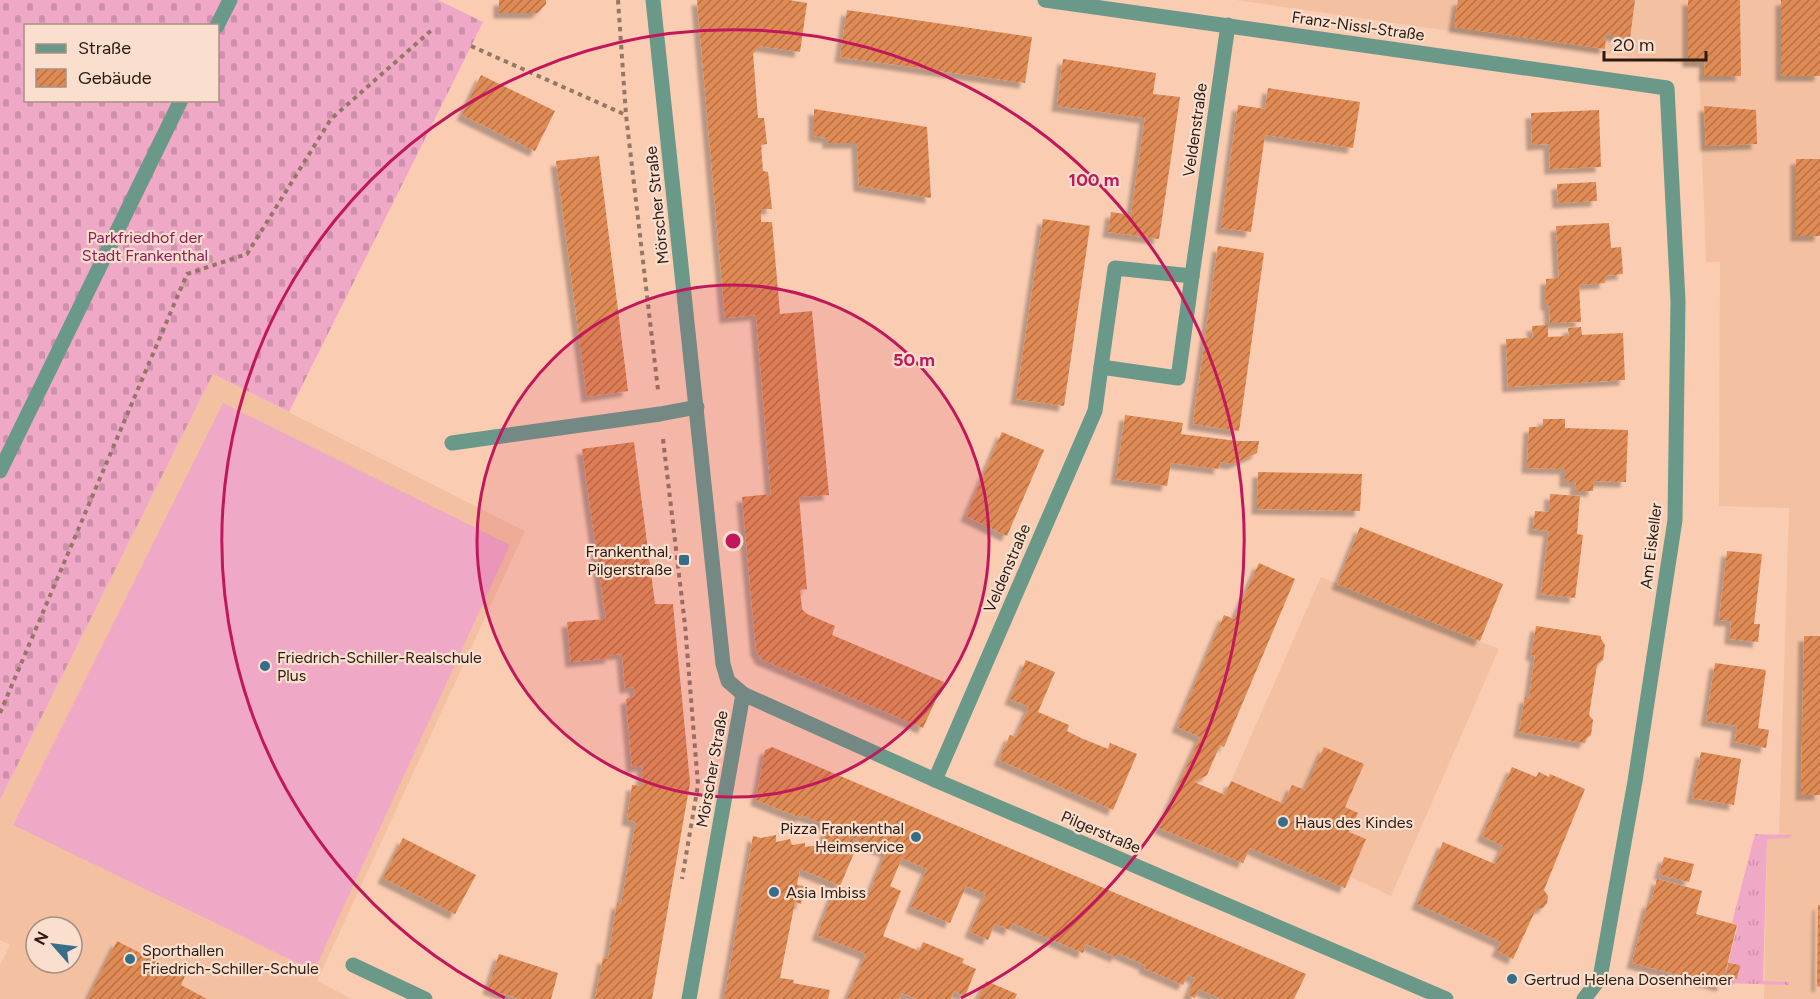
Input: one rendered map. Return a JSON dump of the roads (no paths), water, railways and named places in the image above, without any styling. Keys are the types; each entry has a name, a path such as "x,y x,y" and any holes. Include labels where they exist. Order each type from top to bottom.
{"street":[{"path":"218,24 230,0"},
{"name":"Mörscher Straße","path":"653,0 723,664 728,681 743,694 689,999"},
{"name":"Franz-Nissl-Straße","path":"1045,0 1667,88"},
{"name":"Veldenstraße","path":"1101,367 1178,378 1228,25"},
{"name":"Am Eiskeller","path":"1584,999 1600,978 1635,782 1675,520 1678,301 1667,88"},
{"path":"0,471 180,102"},
{"name":"Veldenstraße","path":"935,780 1095,411 1115,268 1192,276"},
{"path":"452,443 697,407"},
{"name":"Pilgerstraße","path":"743,694 935,780 1446,999"},
{"path":"353,965 425,999"}],"place":[{"name":"Frankenthal, Pilgerstraße","path":"684,560"},
{"name":"Friedrich-Schiller-Realschule Plus","path":"265,666"},
{"name":"Haus des Kindes","path":"1283,822"},
{"name":"Pizza Frankenthal Heimservice","path":"916,837"},
{"name":"Asia Imbiss","path":"774,892"},
{"name":"Sporthallen Friedrich-Schiller-Schule","path":"130,959"},
{"name":"Gertrud Helena Dosenheimer","path":"1512,979"}],"park label":[{"name":"Parkfriedhof der Stadt Frankenthal","path":"145,246"}]}
